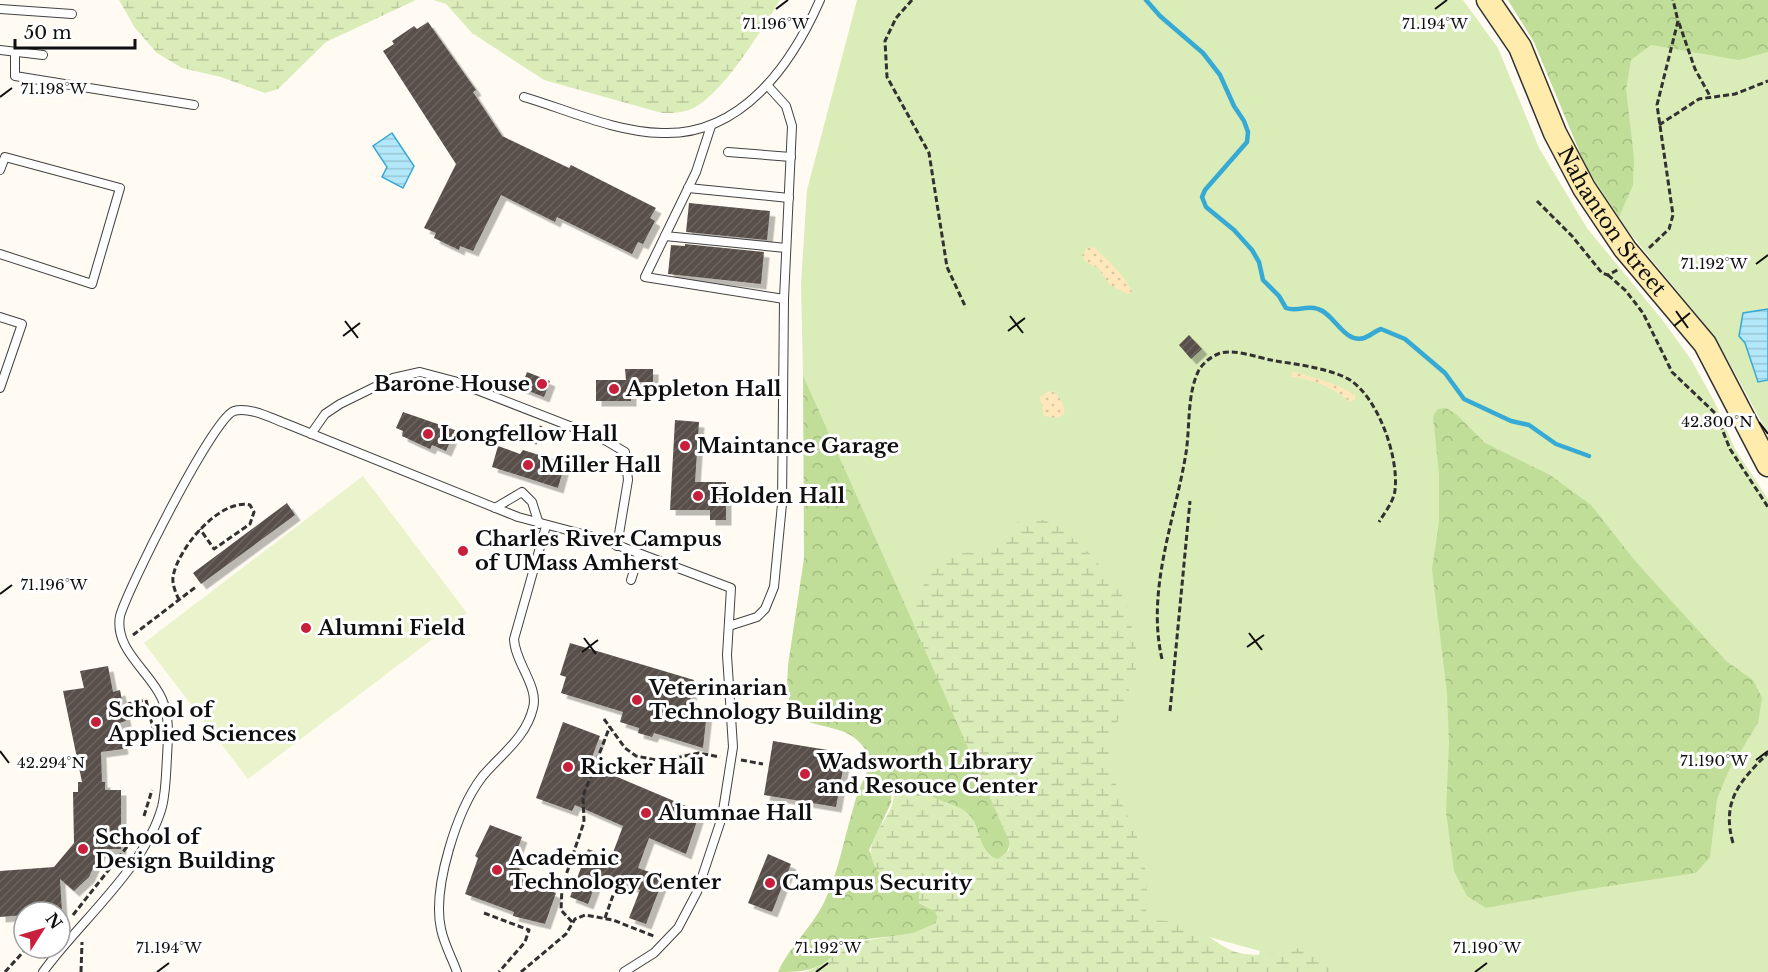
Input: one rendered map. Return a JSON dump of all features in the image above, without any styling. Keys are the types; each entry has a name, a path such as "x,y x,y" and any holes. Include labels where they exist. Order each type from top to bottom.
{"main road":[{"name":"Nahanton Street","path":"1488,0 1520,47 1549,120 1575,174 1633,259 1705,344 1768,465"}],"lane":[{"path":"524,97 615,126 660,134 694,132 737,112 767,85 802,35 820,0"},
{"path":"0,9 72,14"},
{"path":"0,50 43,55"},
{"path":"15,52 15,76 194,105"},
{"path":"729,626 757,617 765,609 774,587 782,504 783,299 791,157 790,113 767,85"},
{"path":"711,126 688,188 645,277 783,299"},
{"path":"728,152 791,157"},
{"path":"0,170 5,158 120,188 92,284 0,254"},
{"path":"688,188 789,198"},
{"path":"665,236 786,248"},
{"path":"0,317 22,324 0,388"},
{"path":"311,434 325,414 340,404 393,378 420,372 454,381 544,415 617,446 625,452 628,480 617,546"},
{"path":"42,972 133,862 156,821 164,799 168,722 162,697 124,642 119,624 122,608 188,476 226,416 235,410 245,411 311,434 495,508 543,525 617,546 731,588 727,655 732,759 722,817 704,873 684,918 664,944 624,972"},
{"path":"457,972 441,931 439,902 443,877 469,797 483,776 519,737 531,717 534,696 517,657 514,639 543,525 532,502 522,492 495,508"},
{"path":"631,580 639,555"}],"path":[{"path":"912,0 896,18 885,41 887,77 929,153 947,267 966,308"},
{"path":"1673,0 1686,49 1710,96"},
{"path":"1608,275 1663,236 1672,222 1672,206 1657,105 1678,21"},
{"path":"1659,125 1699,99 1735,94 1768,81"},
{"path":"1537,201 1566,230 1598,268 1626,291 1643,313 1672,372 1712,408 1730,449 1768,507"},
{"path":"1162,658 1157,626 1159,585 1183,470 1194,383 1200,369 1217,354 1235,353 1326,370 1350,381 1364,392 1383,427 1391,448 1395,478 1395,491 1379,522"},
{"path":"535,444 544,415"},
{"path":"1170,711 1190,501"},
{"path":"179,600 173,579 175,571 184,551 200,529 213,518 239,506 250,505 255,512 250,524 214,549 200,529"},
{"path":"124,642 197,586"},
{"path":"128,704 162,697"},
{"path":"146,700 153,724 155,743"},
{"path":"604,719 625,748 642,758 661,761 699,753 763,764"},
{"path":"572,922 561,910 562,887 584,822 583,796 610,726"},
{"path":"1732,843 1728,817 1733,794 1768,753"},
{"path":"141,824 152,783"},
{"path":"72,916 139,831"},
{"path":"91,879 98,884"},
{"path":"605,918 616,887"},
{"path":"484,913 529,930 525,942 499,972"},
{"path":"521,972 566,934 572,922 585,915 605,918 653,935 664,944"},
{"path":"5,972 16,960"}],"green space":[{"path":"119,0 416,0 326,42 278,89 265,93 221,77 182,68 157,53 135,28"},
{"path":"433,0 780,0 740,61 714,92 689,110 662,113 544,80 472,33 446,4"},
{"path":"857,0 1463,0 1498,48 1539,148 1587,228 1664,322 1692,361 1714,401 1735,449 1768,499 1768,972 1253,972 1260,951 1030,888 803,375 801,284 807,190"},
{"path":"1508,0 1768,0 1768,434 1716,338 1629,232 1590,174 1534,42"},
{"path":"1508,0 1768,0 1768,52 1739,60 1651,45 1631,60 1626,89 1634,158 1633,185 1619,217 1585,165 1534,42"},
{"path":"803,375 1010,841 1007,852 998,860 984,848 971,817 929,797 915,780 892,783 891,803 869,850 883,878 917,882 920,889 919,903 935,911 938,917 936,923 926,929 904,935 849,944 822,965 810,969 778,972 815,918 831,887 857,797 872,761 856,739 847,733 791,714 787,686 788,665 804,558"},
{"path":"1446,408 1457,415 1485,443 1550,475 1591,505 1636,562 1726,661 1753,680 1762,698 1758,723 1729,770 1717,799 1710,857 1696,873 1583,890 1486,908 1467,896 1454,871 1446,812 1449,743 1447,693 1432,569 1439,522 1439,474 1433,416 1438,409"},
{"name":"Alumni Field","path":"363,476 467,613 248,779 144,643"},
{"path":"1032,516 1059,526 1090,554 1119,589 1127,606 1139,661 1111,740 1110,760 1120,800 1136,834 1147,876 1146,920 1187,925 1238,953 1260,955 1294,949 1314,951 1338,972 806,972 825,963 840,948 850,943 913,933 936,923 938,917 935,911 919,903 920,889 917,882 883,878 874,864 871,851 873,840 891,808 894,796 892,783 915,780 930,795 960,808 972,818 987,853 998,859 1009,850 1009,841 914,625 914,615 925,582 939,564 958,554 995,549 1017,523"}],"sand":[{"path":"1088,247 1095,248 1111,263 1131,288 1132,293 1128,294 1110,285 1099,269 1085,261 1082,255"},
{"path":"1293,371 1339,386 1355,395 1355,399 1350,402 1323,385 1291,377"},
{"path":"1050,391 1063,403 1064,414 1057,418 1044,416 1040,397"}],"water":[{"path":"392,133 414,166 403,188 382,177 387,167 373,146"},
{"path":"1768,309 1768,380 1758,382 1745,343 1739,336 1743,313"}],"building":[{"path":"428,22 476,90 473,92 502,136 569,168 571,165 656,208 650,218 655,221 643,244 638,242 632,254 557,217 555,222 501,195 473,251 460,246 459,250 434,238 436,233 424,228 456,164 383,51 394,44 392,41 414,26 417,29"},
{"path":"689,203 770,211 767,240 686,232"},
{"path":"685,244 764,252 761,284 668,274 671,245 685,246"},
{"path":"1189,335 1202,349 1191,359 1179,345"},
{"name":"Appleton Hall","path":"625,369 653,369 653,382 631,382 631,401 596,401 596,380 626,380"},
{"name":"Barone House","path":"527,372 550,381 544,397 521,388"},
{"name":"Longfellow Hall","path":"403,412 455,430 446,451 432,445 430,449 402,436 403,431 396,428"},
{"path":"675,420 699,422 695,482 726,482 726,520 710,520 710,510 670,510"},
{"name":"Miller Hall","path":"498,446 520,454 523,450 565,463 558,488 492,467"},
{"path":"287,503 295,515 201,584 193,573"},
{"name":"Veterinarian Technology Building","path":"570,643 694,680 689,706 707,711 703,748 654,733 652,737 638,733 639,728 620,722 623,712 561,693 566,677 560,675"},
{"path":"108,666 113,692 120,690 126,721 119,723 123,749 101,752 102,782 105,782 105,790 121,790 121,849 102,849 89,877 74,891 60,879 61,900 12,900 12,916 0,917 0,871 54,867 74,843 73,792 78,792 78,782 82,782 63,691 84,688 80,671"},
{"path":"563,722 600,736 589,765 700,812 686,854 649,838 638,868 664,877 646,924 629,918 640,890 599,875 588,904 570,897 588,849 611,858 623,826 575,805 572,811 536,798"},
{"name":"Wadsworth Library and Resouce Center","path":"773,741 846,753 836,807 764,795"},
{"name":"Academic Technology Center","path":"490,825 522,837 514,858 526,882 556,893 545,924 513,916 514,912 465,894 478,858 475,856"},
{"name":"Campus Security","path":"768,854 791,864 772,912 748,903"}],"waterway":[{"path":"1146,0 1160,16 1203,53 1220,75 1234,106 1244,121 1248,132 1247,142 1205,190 1202,197 1206,207 1234,230 1252,250 1259,262 1263,280 1279,296 1286,308 1318,309 1329,316 1345,333 1357,339 1381,329 1405,339 1445,373 1464,399 1511,421 1529,425 1556,444 1589,456"}],"place":[{"name":"Barone House","path":"542,384"},
{"name":"Appleton Hall","path":"614,389"},
{"name":"Longfellow Hall","path":"428,434"},
{"name":"Maintance Garage","path":"685,446"},
{"name":"Miller Hall","path":"528,465"},
{"name":"Holden Hall","path":"698,496"},
{"name":"Charles River Campus of UMass Amherst","path":"463,551"},
{"name":"Alumni Field","path":"306,628"},
{"name":"Veterinarian Technology Building","path":"637,700"},
{"name":"School of Applied Sciences","path":"96,722"},
{"name":"Ricker Hall","path":"568,767"},
{"name":"Wadsworth Library and Resouce Center","path":"805,774"},
{"name":"Alumnae Hall","path":"646,813"},
{"name":"School of Design Building","path":"83,849"},
{"name":"Academic Technology Center","path":"497,870"},
{"name":"Campus Security","path":"770,883"}]}
